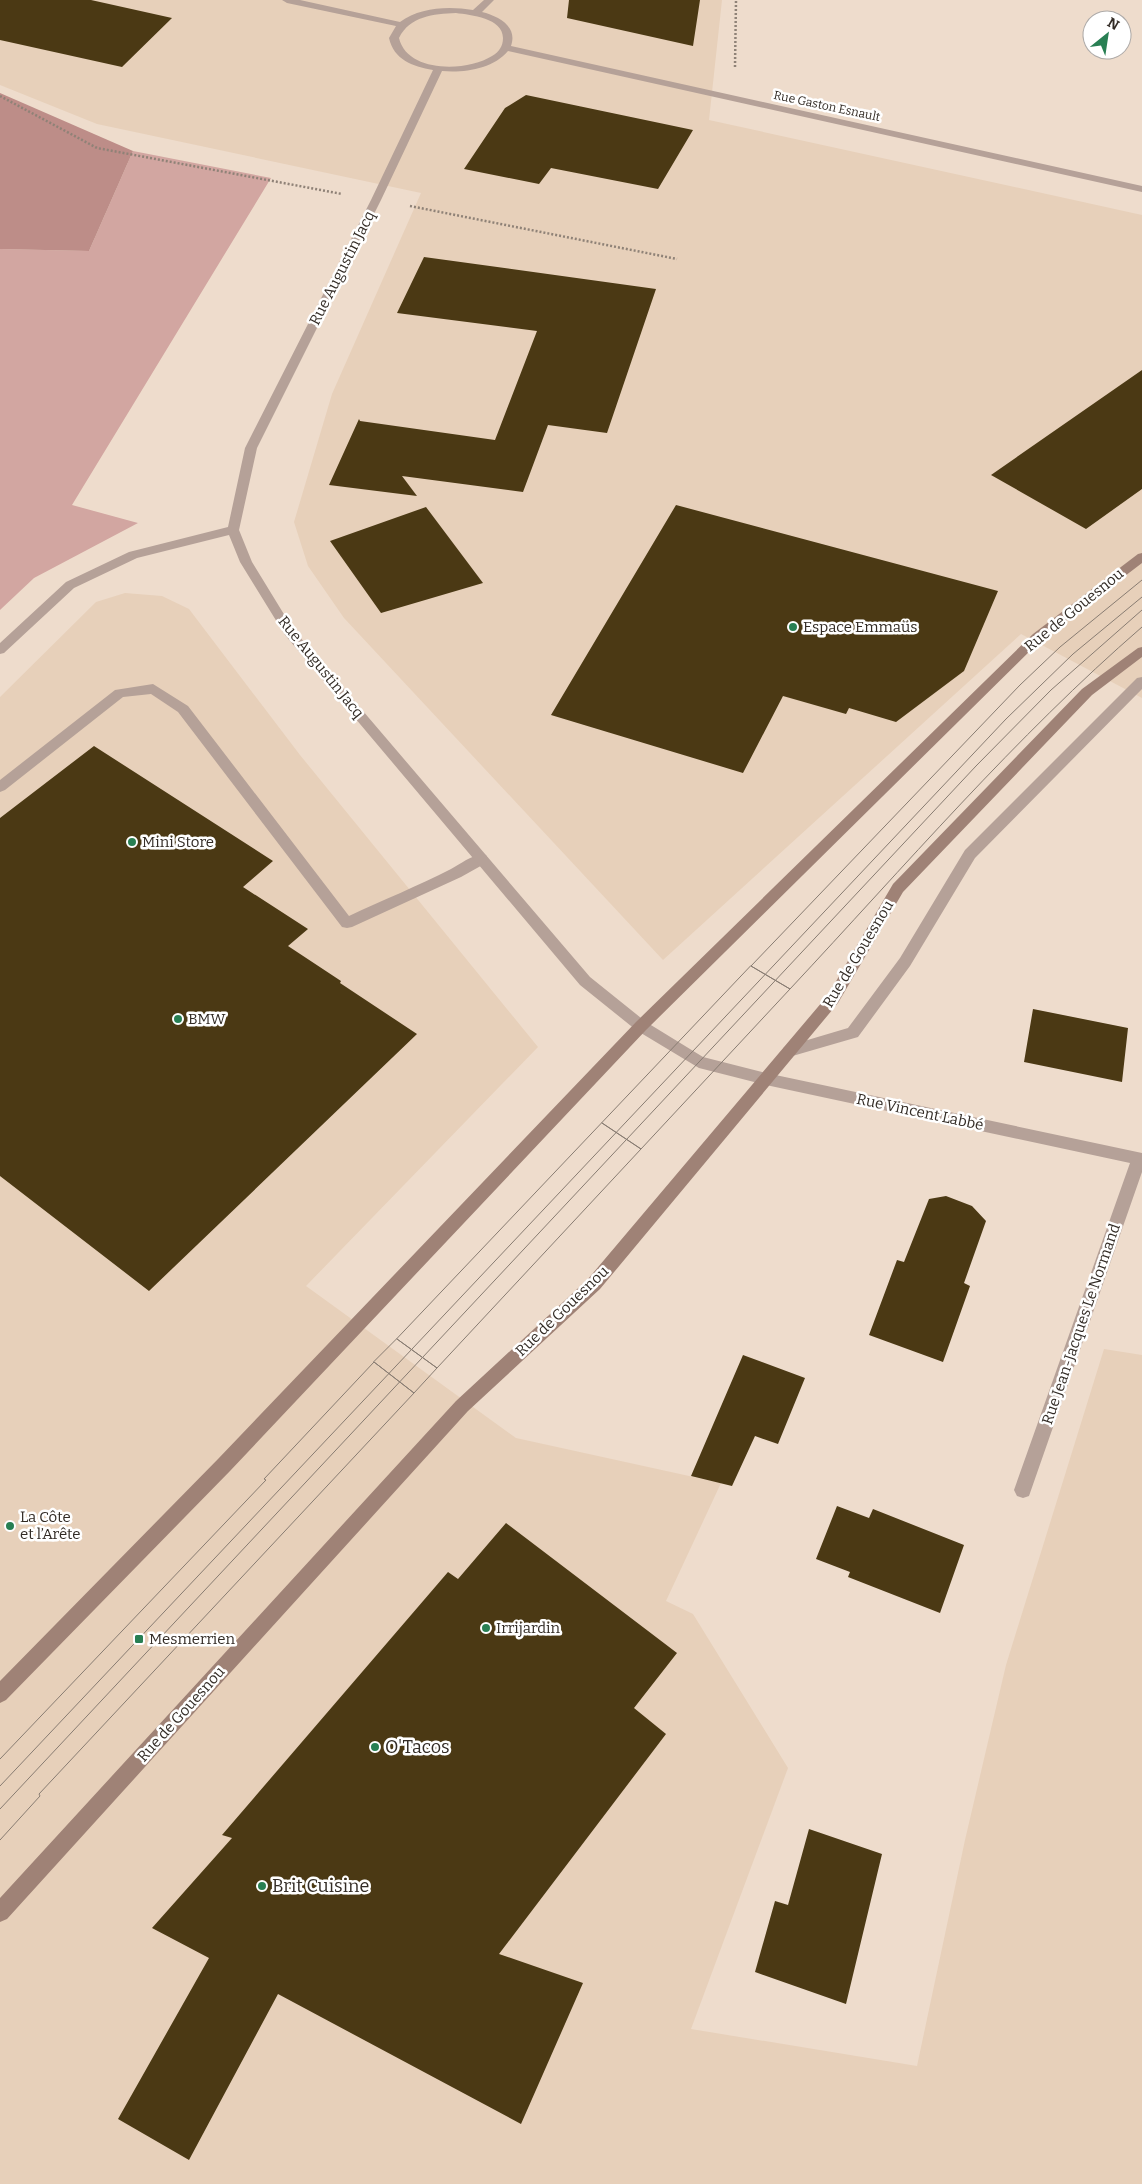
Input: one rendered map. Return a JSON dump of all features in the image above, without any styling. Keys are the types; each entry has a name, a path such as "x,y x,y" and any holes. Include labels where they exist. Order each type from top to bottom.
{"main road":[{"name":"Rue de Gouesnou","path":"0,1694 231,1458 641,1026 800,867 1037,637 1142,556"},
{"name":"Rue de Gouesnou","path":"0,1912 462,1406 594,1284 833,999 898,888 1087,692 1140,654"}],"street":[{"path":"288,0 402,25"},
{"path":"476,12 489,0"},
{"path":"456,10 476,12 492,18 504,27 509,37 506,48 496,58 480,65 460,69 438,69 414,63 398,52 394,38 402,25 416,17 435,11 456,10"},
{"name":"Rue Gaston Esnault","path":"506,48 1128,184 1142,190"},
{"name":"Rue Augustin Jacq","path":"438,69 376,200 251,448 233,530 246,562 289,632 586,981 641,1026 699,1062"},
{"path":"0,650 70,585 133,554 233,530"},
{"path":"789,1051 853,1034 906,962 970,854 1142,681"},
{"path":"0,787 120,693 153,689 184,709 347,923 456,873 482,859"},
{"name":"Rue Vincent Labbé","path":"699,1062 766,1079 1141,1159"},
{"name":"Rue Jean-Jacques Le Normand","path":"1023,1490 1141,1159"}],"path":[{"path":"734,99 736,0"},
{"path":"0,96 97,148 428,209 677,259"}],"shaded area":[{"path":"0,0 722,0 709,120 1142,215 1142,698 1021,634 663,960 344,618 308,566 294,522 332,394 421,193 97,124 0,85"},
{"path":"0,93 133,151 89,251 0,249"},
{"path":"133,151 271,178 72,505 138,523 34,578 0,610 0,249 89,251"},
{"path":"125,593 162,596 189,609 300,755 538,1047 306,1286 516,1438 721,1483 666,1601 693,1614 788,1768 691,2029 917,2066 965,1840 1006,1665 1104,1349 1142,1355 1142,2184 0,2184 0,697 96,602"}],"building":[{"path":"0,0 91,0 172,18 122,67 0,40"},
{"path":"569,0 700,0 693,46 567,18"},
{"path":"526,95 693,130 658,189 551,168 539,184 464,169 505,108"},
{"path":"424,257 656,289 607,433 548,425 523,492 402,476 417,496 329,485 359,419 360,421 495,440 537,331 397,313"},
{"path":"1142,370 1142,489 1086,529 991,475"},
{"name":"Espace Emmaüs","path":"676,505 998,591 964,671 896,722 849,708 846,714 783,696 743,773 551,715"},
{"path":"426,507 483,583 381,613 330,541"},
{"name":"BMW","path":"94,746 273,861 243,887 308,929 288,946 417,1034 149,1291 0,1176 0,818"},
{"path":"1033,1009 1128,1028 1122,1082 1024,1062"},
{"path":"946,1196 972,1206 986,1221 964,1283 970,1286 943,1362 869,1335 897,1260 904,1262 929,1199"},
{"path":"743,1355 805,1378 778,1444 755,1436 732,1486 691,1476"},
{"path":"837,1506 869,1518 873,1509 964,1545 940,1613 848,1577 850,1572 816,1559"},
{"path":"506,1523 677,1653 634,1708 666,1734 499,1954 583,1983 521,2124 278,1994 189,2160 118,2119 209,1958 152,1928 232,1838 222,1835 448,1572 458,1579"},
{"path":"809,1829 882,1854 846,2004 755,1972 775,1901 788,1905"}],"tram line":[{"path":"751,966 1020,685 1060,647 1142,580"},
{"path":"765,974 1006,719 1073,654 1142,597"},
{"path":"775,980 976,766 1051,690 1142,610"},
{"path":"790,989 1005,757 1095,669 1142,627"},
{"path":"602,1123 751,966"},
{"path":"751,966 765,974"},
{"path":"616,1132 765,974"},
{"path":"765,974 775,980"},
{"path":"627,1139 775,980"},
{"path":"775,980 790,989"},
{"path":"641,1149 790,989"},
{"path":"397,1339 602,1123"},
{"path":"602,1123 616,1132"},
{"path":"412,1350 616,1132"},
{"path":"616,1132 627,1139"},
{"path":"423,1357 627,1139"},
{"path":"627,1139 641,1149"},
{"path":"437,1368 641,1149"},
{"path":"374,1362 397,1339"},
{"path":"397,1339 412,1350"},
{"path":"389,1374 412,1350"},
{"path":"412,1350 423,1357"},
{"path":"400,1382 423,1357"},
{"path":"423,1357 437,1368"},
{"path":"0,1759 266,1480 264,1479 374,1362"},
{"path":"374,1362 389,1374"},
{"path":"414,1393 437,1368"},
{"path":"0,1786 389,1374"},
{"path":"389,1374 400,1382"},
{"path":"0,1809 400,1382"},
{"path":"400,1382 414,1393"},
{"path":"0,1840 40,1796 39,1794 414,1393"}],"place":[{"name":"Espace Emmaüs","path":"793,627"},
{"name":"Mini Store","path":"132,842"},
{"name":"BMW","path":"178,1019"},
{"name":"La Côte et l’Arête","path":"10,1526"},
{"name":"Irrijardin","path":"486,1628"},
{"name":"Mesmerrien","path":"139,1639"},
{"name":"O'Tacos","path":"375,1747"},
{"name":"Brit Cuisine","path":"262,1886"}]}
